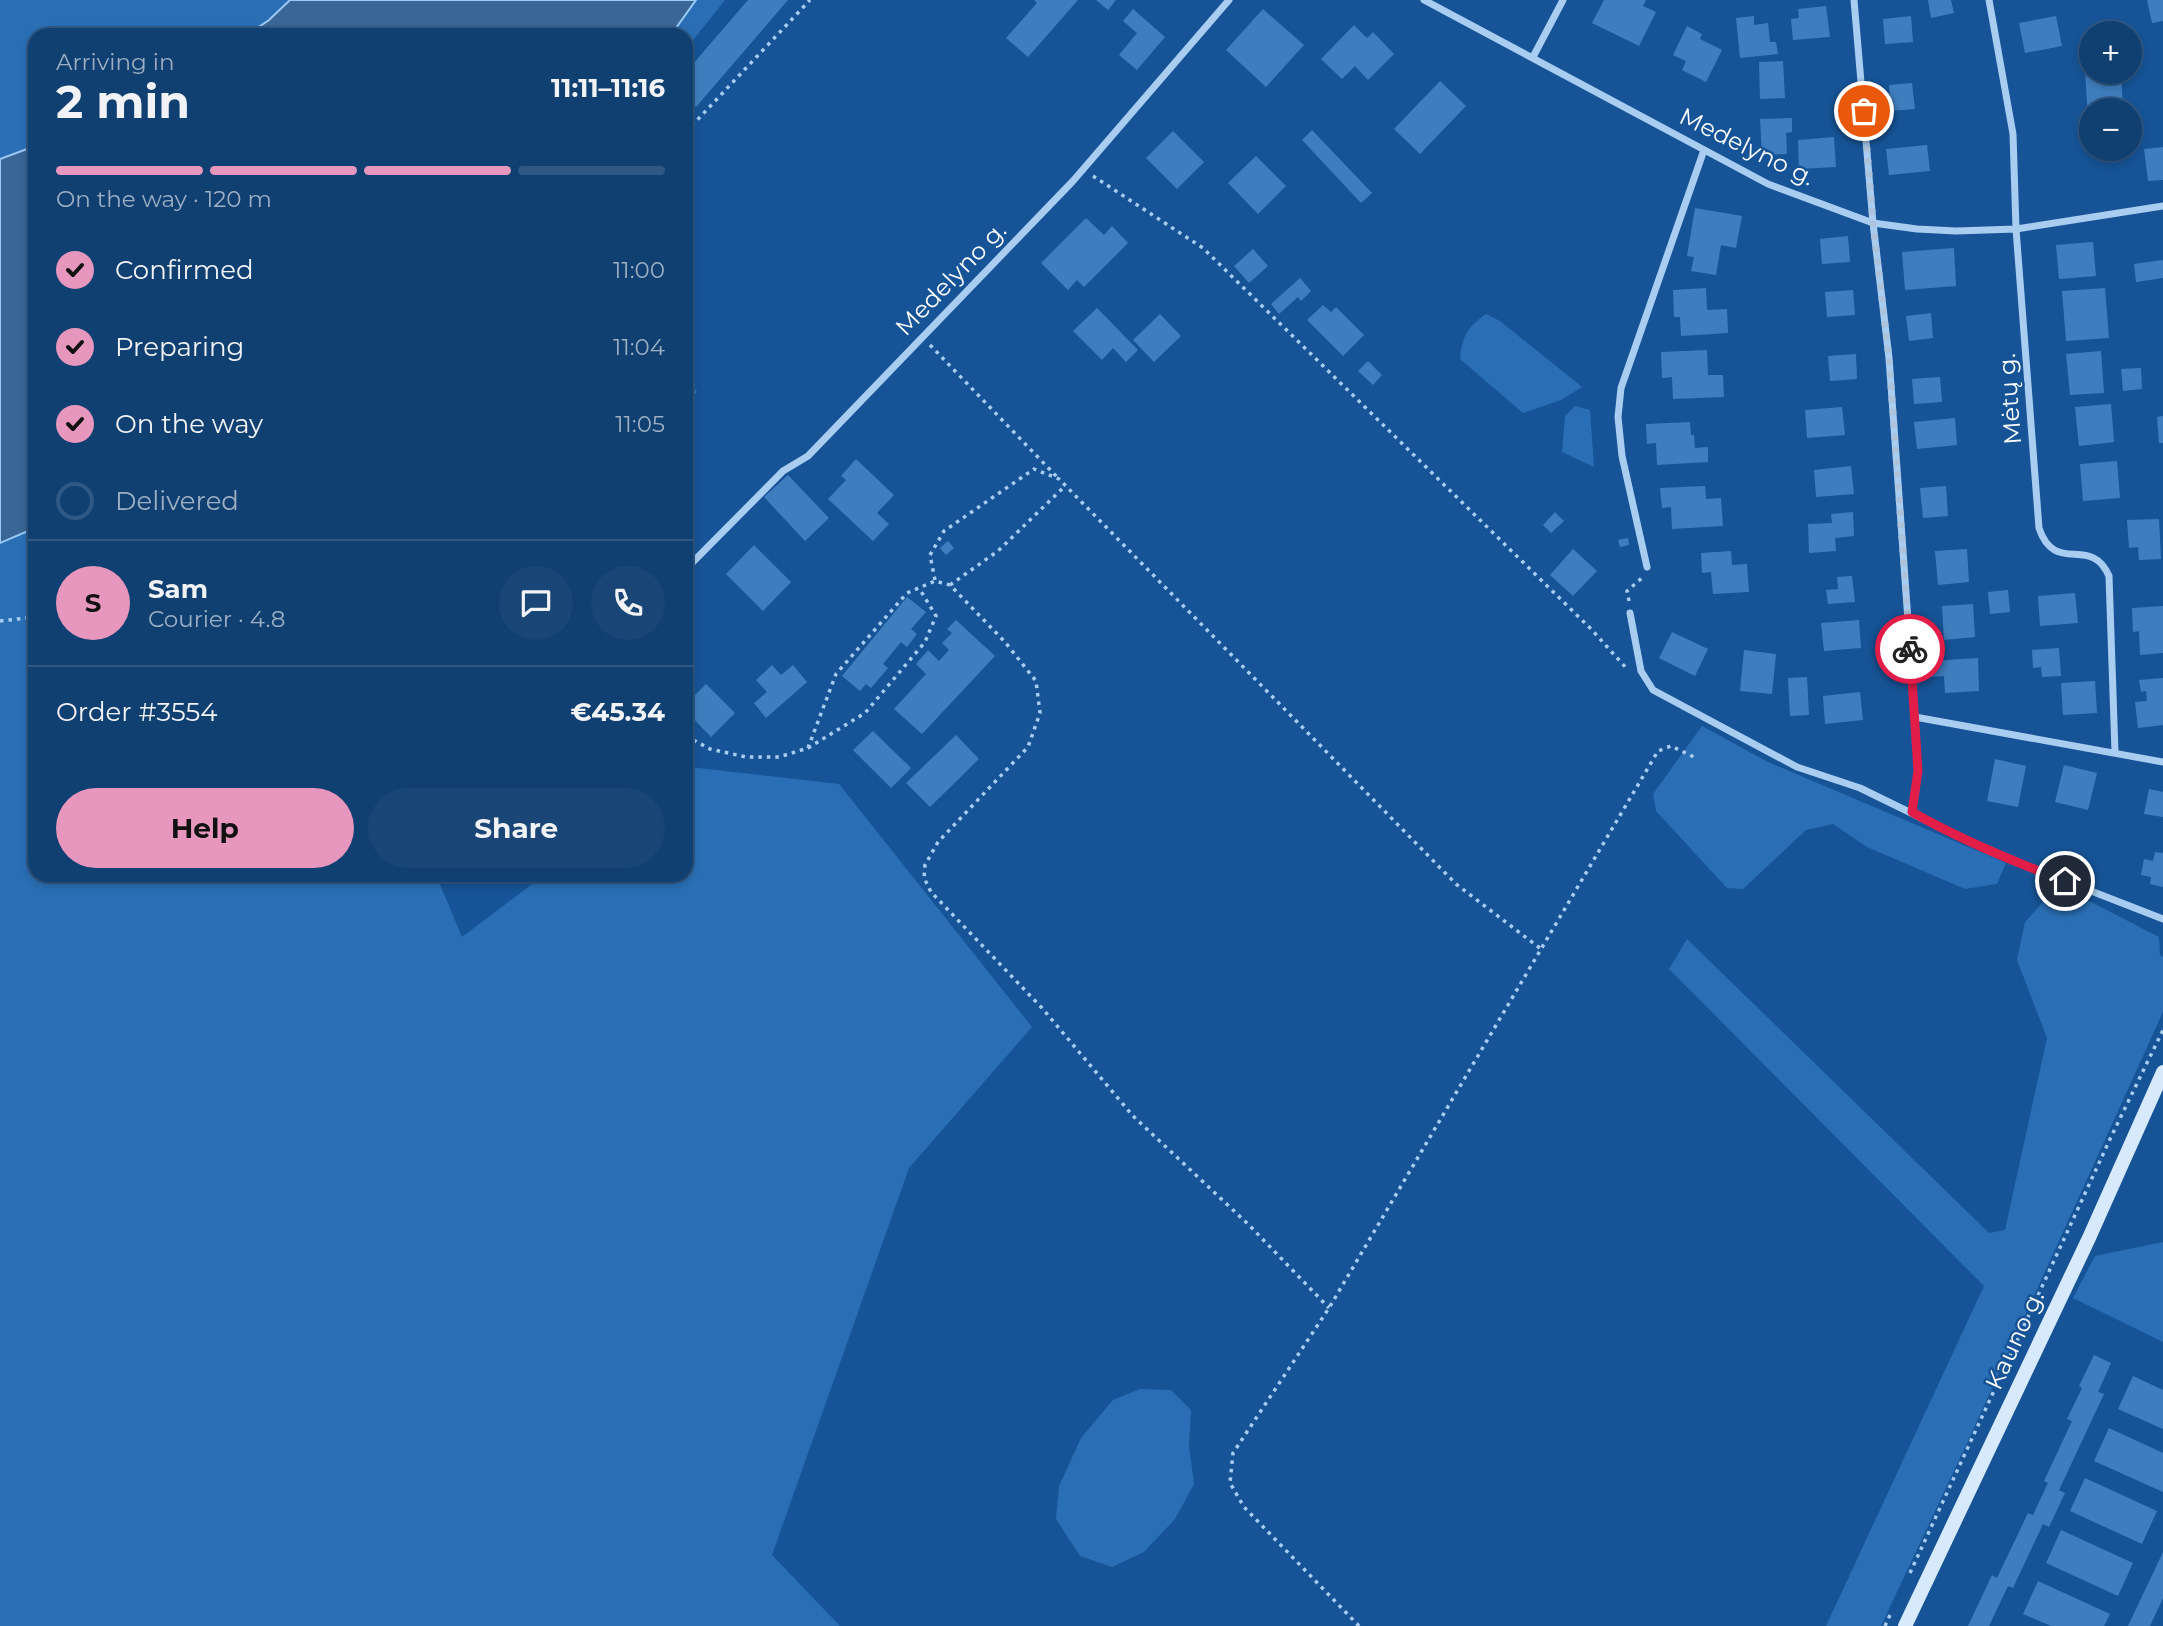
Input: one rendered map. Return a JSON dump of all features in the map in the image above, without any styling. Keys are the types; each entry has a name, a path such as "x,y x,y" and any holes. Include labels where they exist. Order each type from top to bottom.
{"street":[{"name":"Medelyno g.","path":"693,562 783,471 808,456 1083,170 1229,0"},
{"name":"Medelyno g.","path":"1424,0 1768,184 1873,223 1943,231 2016,229 2163,206"},
{"path":"1533,57 1563,0"},
{"path":"1854,0 1873,223 1889,358 1915,717 1918,771 1912,812"},
{"name":"Mėtų g.","path":"1989,0 2013,134 2016,229 2039,528 2049,548 2058,553 2093,557 2102,562 2109,576 2115,752"},
{"path":"1647,567 1622,456 1618,417 1621,388 1704,150"},
{"path":"1630,613 1641,671 1653,690 1797,767 1860,788 1991,852 2163,919"},
{"path":"1915,717 2163,762"},
{"name":"Kauno g.","path":"1905,1626 2089,1238 2163,1072"}],"path":[{"path":"693,125 810,0"},
{"path":"1083,170 1142,211 1203,248 1581,620 1626,669 1648,682"},
{"path":"922,337 1456,884 1541,949"},
{"path":"935,581 930,555 944,531 1034,470 1059,479 1065,486"},
{"path":"950,585 998,551 1065,486"},
{"path":"1630,613 1627,591 1647,574 1647,567"},
{"path":"808,748 836,674 907,593 935,581 950,585 1005,642 1036,681 1040,713 1028,747 938,842 925,865 924,878 931,892 1042,1008 1133,1116 1249,1225 1329,1308"},
{"path":"693,740 710,749 747,757 779,757 808,748 866,713 925,642 936,616 919,587"},
{"path":"0,621 28,618"},
{"path":"1359,1626 1244,1507 1230,1483 1233,1453 1329,1308 1658,751 1671,746 1694,757"},
{"path":"1906,1583 2163,1030"},
{"path":"1885,1626 1895,1604"}],"shaded area":[{"path":"0,0 290,0 257,28 28,28 28,149 0,159"},
{"path":"290,0 696,0 676,28 257,28"},
{"path":"696,0 725,0 693,40 693,28 676,28"},
{"path":"28,149 28,531 0,543 0,159"},
{"path":"1486,314 1500,321 1582,387 1561,400 1523,413 1460,359 1467,333 1474,323"},
{"path":"1575,406 1590,410 1594,467 1562,452 1565,416"},
{"path":"28,531 28,882 439,882 462,937 535,882 693,882 693,767 839,784 1032,1027 909,1168 772,1555 840,1626 0,1626 0,543"},
{"path":"1702,726 1768,762 2006,863 1997,884 1965,889 1867,847 1833,824 1806,830 1743,889 1727,888 1656,811 1653,794"},
{"path":"2058,885 2159,937 2160,955 2163,957 2163,1012 1881,1626 1826,1626 1984,1286 1669,969 1687,939 1989,1233 2005,1230 2047,1038 2017,960 2025,922"},
{"path":"2163,1242 2163,1342 2073,1298 2095,1256"},
{"path":"1140,1389 1171,1390 1191,1410 1189,1446 1194,1484 1175,1519 1144,1552 1112,1567 1080,1556 1056,1519 1059,1486 1081,1438 1113,1400"}],"building":[{"path":"748,0 788,0 696,107 693,104 693,64"},
{"path":"1034,0 1078,0 1028,57 1006,38 1037,3"},
{"path":"1096,0 1116,0 1108,10"},
{"path":"1604,0 1646,0 1643,6 1656,12 1639,46 1592,23"},
{"path":"1928,0 1951,0 1954,13 1931,18"},
{"path":"2147,0 2163,0 2163,21 2152,23"},
{"path":"1826,6 1830,37 1793,40 1791,19 1799,18 1798,9"},
{"path":"1133,9 1165,37 1137,70 1119,55 1137,33 1123,21"},
{"path":"1263,9 1304,45 1266,87 1226,50"},
{"path":"1754,16 1754,25 1768,23 1770,42 1776,42 1778,54 1740,58 1736,18"},
{"path":"1911,16 1913,42 1885,44 1883,19"},
{"path":"2056,16 2062,46 2025,53 2019,23"},
{"path":"1354,25 1367,38 1373,32 1394,54 1368,80 1355,66 1342,79 1321,59"},
{"path":"1687,26 1702,34 1700,39 1722,50 1706,82 1682,70 1686,61 1673,55"},
{"path":"1783,61 1785,98 1760,99 1759,62"},
{"path":"1440,81 1466,106 1420,154 1394,129"},
{"path":"1912,83 1915,109 1891,111 1889,85"},
{"path":"2086,84 2122,84 2122,98 2087,98"},
{"path":"1792,118 1792,132 1786,133 1787,154 1762,155 1760,119"},
{"path":"1312,130 1372,193 1361,203 1302,140"},
{"path":"1173,131 1204,162 1177,189 1146,158"},
{"path":"1834,137 1836,167 1799,169 1798,140"},
{"path":"1927,145 1930,171 1889,175 1886,149"},
{"path":"2163,147 2163,180 2148,181 2144,149"},
{"path":"1256,156 1286,186 1258,214 1228,183"},
{"path":"1695,208 1742,216 1736,248 1721,245 1716,275 1691,271 1694,257 1687,256"},
{"path":"1086,218 1104,235 1112,226 1128,243 1084,287 1077,280 1068,290 1041,263"},
{"path":"1848,236 1850,262 1822,264 1820,239"},
{"path":"2093,242 2096,276 2059,279 2056,245"},
{"path":"1954,248 1956,286 1905,290 1902,252"},
{"path":"1253,249 1268,266 1249,283 1234,266"},
{"path":"2163,260 2163,278 2136,282 2134,264"},
{"path":"1300,278 1311,291 1301,301 1298,297 1279,314 1271,304"},
{"path":"1706,288 1707,310 1727,309 1728,333 1681,336 1680,317 1674,317 1673,290"},
{"path":"2105,288 2109,338 2066,341 2062,291"},
{"path":"1853,290 1855,315 1827,317 1825,292"},
{"path":"1323,305 1331,312 1336,307 1364,335 1343,356 1307,320"},
{"path":"1097,308 1138,350 1126,362 1113,348 1102,360 1073,331"},
{"path":"1931,313 1933,338 1909,341 1906,316"},
{"path":"1160,314 1181,336 1154,362 1133,340"},
{"path":"1707,350 1708,375 1723,375 1724,397 1673,399 1672,377 1662,378 1661,352"},
{"path":"2101,351 2104,393 2070,395 2066,354"},
{"path":"1856,354 1857,379 1830,381 1828,356"},
{"path":"1368,361 1382,375 1373,385 1358,371"},
{"path":"2141,368 2142,389 2123,391 2121,369"},
{"path":"1940,377 1942,402 1914,404 1912,379"},
{"path":"2111,404 2114,442 2079,446 2075,407"},
{"path":"1842,407 1845,435 1807,438 1805,410"},
{"path":"2163,416 2163,443 2159,443 2157,417"},
{"path":"1955,418 1957,445 1917,449 1914,422"},
{"path":"1690,422 1695,448 1708,447 1708,462 1657,465 1656,443 1647,444 1646,424"},
{"path":"856,459 894,495 877,513 889,524 873,541 828,499 846,480 841,476"},
{"path":"2117,461 2120,498 2083,501 2080,464"},
{"path":"1851,466 1854,494 1816,497 1814,470"},
{"path":"788,475 829,518 805,541 764,497"},
{"path":"1705,486 1706,499 1721,498 1723,526 1672,529 1671,507 1662,508 1660,488"},
{"path":"1946,486 1948,516 1923,518 1920,488"},
{"path":"1555,512 1564,521 1551,533 1543,525"},
{"path":"1853,512 1854,536 1835,538 1836,551 1809,553 1808,524 1832,523 1831,514"},
{"path":"2159,519 2161,559 2139,560 2138,547 2129,548 2127,520"},
{"path":"1628,538 1629,545 1620,547 1618,540"},
{"path":"948,541 954,548 946,555 940,548"},
{"path":"754,545 791,582 763,611 726,574"},
{"path":"1573,549 1597,571 1573,596 1550,575"},
{"path":"1967,549 1969,582 1938,585 1935,551"},
{"path":"1731,551 1732,565 1747,564 1749,592 1713,594 1711,572 1702,573 1701,553"},
{"path":"1852,576 1855,602 1828,604 1826,590 1838,589 1837,577"},
{"path":"2008,590 2010,612 1990,614 1988,592"},
{"path":"2075,593 2078,623 2040,626 2038,596"},
{"path":"907,597 926,612 911,629 917,634 907,647 901,642 883,664 888,668 871,688 866,684 860,691 842,676"},
{"path":"1973,604 1975,637 1944,640 1942,606"},
{"path":"2163,606 2163,653 2140,655 2139,631 2133,632 2132,608"},
{"path":"956,620 995,656 922,734 894,709 926,674 916,664 928,650 939,661 949,650 942,643 952,633 947,629"},
{"path":"1859,620 1861,648 1824,651 1821,623"},
{"path":"1672,632 1708,649 1695,676 1659,658"},
{"path":"2059,648 2061,676 2042,677 2041,667 2033,668 2032,650"},
{"path":"1744,650 1776,654 1772,694 1740,691"},
{"path":"1978,658 1979,691 1945,693 1944,676 1930,677 1929,661"},
{"path":"772,665 781,675 793,665 807,682 766,718 754,703 767,692 756,680"},
{"path":"1807,677 1809,715 1790,716 1788,678"},
{"path":"2163,678 2163,725 2138,728 2135,702 2147,701 2146,691 2141,692 2139,680"},
{"path":"2095,681 2097,713 2063,715 2061,683"},
{"path":"706,684 735,713 711,737 693,718 693,697"},
{"path":"1860,692 1863,720 1825,724 1823,696"},
{"path":"873,731 911,768 891,788 853,750"},
{"path":"956,735 979,759 930,807 906,783"},
{"path":"1995,759 2026,766 2018,807 1987,801"},
{"path":"2064,765 2097,773 2088,810 2055,802"},
{"path":"2149,789 2163,792 2163,817 2144,814"},
{"path":"2155,852 2163,853 2163,887 2150,884 2151,877 2141,875 2144,859 2153,861"},
{"path":"2094,1355 2111,1363 2098,1392 2104,1394 2059,1490 2065,1493 2049,1527 2043,1524 2013,1588 2008,1586 1989,1626 1968,1626 1992,1575 1997,1578 2028,1513 2033,1515 2048,1483 2044,1481 2072,1421 2067,1419"},
{"path":"2133,1376 2163,1390 2163,1429 2118,1409"},
{"path":"2109,1428 2163,1453 2163,1492 2094,1461"},
{"path":"2085,1478 2157,1511 2142,1544 2070,1511"},
{"path":"2061,1530 2133,1563 2118,1596 2046,1563"},
{"path":"2163,1552 2163,1598 2150,1626 2128,1626"},
{"path":"2038,1581 2110,1614 2104,1626 2051,1626 2023,1614"}],"way so far":[{"path":"1864,111 1873,223 1889,358 1910,649"}],"route":[{"path":"1910,649 1918,771 1912,812 1991,852 2065,881"}]}
